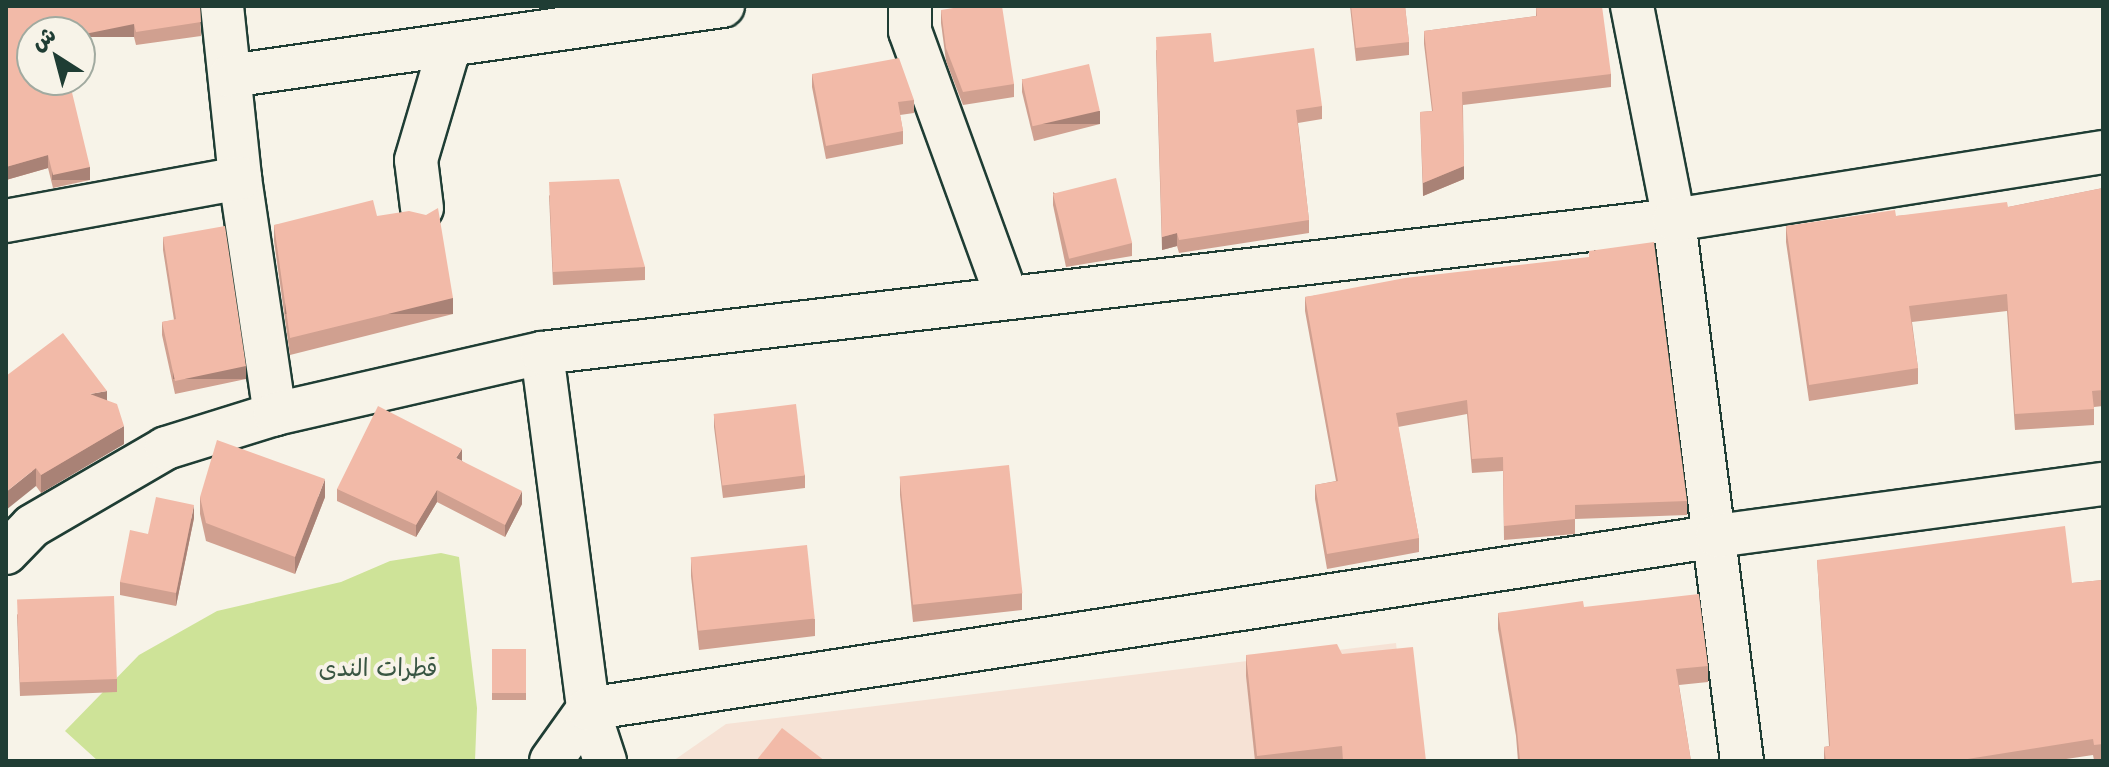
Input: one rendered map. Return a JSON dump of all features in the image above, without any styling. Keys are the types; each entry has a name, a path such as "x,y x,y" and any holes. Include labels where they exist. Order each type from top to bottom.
{"street":[{"path":"222,6 240,178 275,414"},
{"path":"230,76 723,6"},
{"path":"910,6 910,31 1007,298"},
{"path":"1632,6 1674,220 1717,536 1742,761"},
{"path":"422,208 416,160 450,45"},
{"path":"6,553 32,526 166,448 275,414 542,353 1674,220 2103,152"},
{"path":"6,221 240,178"},
{"path":"542,353 588,709 605,761"},
{"path":"551,761 588,709 1717,536 2103,484"}],"shaded area":[{"path":"1396,643 1409,761 673,761 726,724"}],"green space":[{"name":"قطرات الندى","path":"441,553 459,557 477,708 475,761 98,761 65,731 139,655 217,611 341,582 390,561"}],"building":[{"path":"6,6 200,6 201,22 136,32 134,24 96,32 96,16 16,16 16,96 73,96 90,167 53,175 48,155 6,167"},
{"path":"1002,6 1014,84 963,92 946,48 941,10"},
{"path":"1351,6 1405,6 1409,42 1356,48"},
{"path":"1536,6 1602,6 1611,74 1462,92 1464,166 1423,183 1420,112 1433,111 1424,31 1537,16"},
{"path":"1211,33 1214,62 1314,48 1322,106 1296,110 1309,220 1179,240 1177,233 1162,237 1156,37"},
{"path":"899,58 914,100 898,102 903,131 826,146 812,74"},
{"path":"1089,64 1100,111 1033,126 1022,80"},
{"path":"1116,178 1132,243 1069,259 1053,194"},
{"path":"619,179 645,267 553,272 549,182"},
{"path":"2103,188 2103,390 2092,391 2094,409 2015,414 2007,294 1909,306 1918,368 1809,385 1786,226 1895,210 1896,216 2007,202 2008,207"},
{"path":"373,200 377,216 409,211 426,215 438,208 453,298 290,338 274,225"},
{"path":"225,226 246,366 175,381 162,322 176,319 163,237"},
{"path":"1654,242 1687,501 1575,505 1575,519 1504,526 1503,457 1472,459 1467,400 1396,413 1419,538 1327,554 1315,485 1338,481 1305,297 1405,278 1589,257 1589,251"},
{"path":"63,333 107,391 90,394 117,404 124,426 41,475 36,468 6,492 6,376"},
{"path":"796,404 805,475 722,486 714,414"},
{"path":"378,406 462,449 456,458 522,491 505,525 437,490 416,525 337,489"},
{"path":"217,440 325,479 295,557 206,523 200,497"},
{"path":"1009,465 1022,593 913,605 900,476"},
{"path":"156,497 194,505 176,593 120,582 130,530 148,534"},
{"path":"2065,526 2072,583 2103,580 2103,744 2094,745 2093,739 1955,761 1826,761 1824,747 1830,746 1817,560"},
{"path":"807,545 815,619 698,631 691,557"},
{"path":"1699,594 1708,666 1676,669 1691,761 1520,761 1498,613 1583,601 1584,607"},
{"path":"114,596 117,679 20,682 17,599"},
{"path":"1337,644 1342,654 1413,647 1426,761 1343,761 1342,746 1257,756 1246,655"},
{"path":"492,649 526,649 526,693 492,693"},
{"path":"782,728 825,761 756,761"}]}
